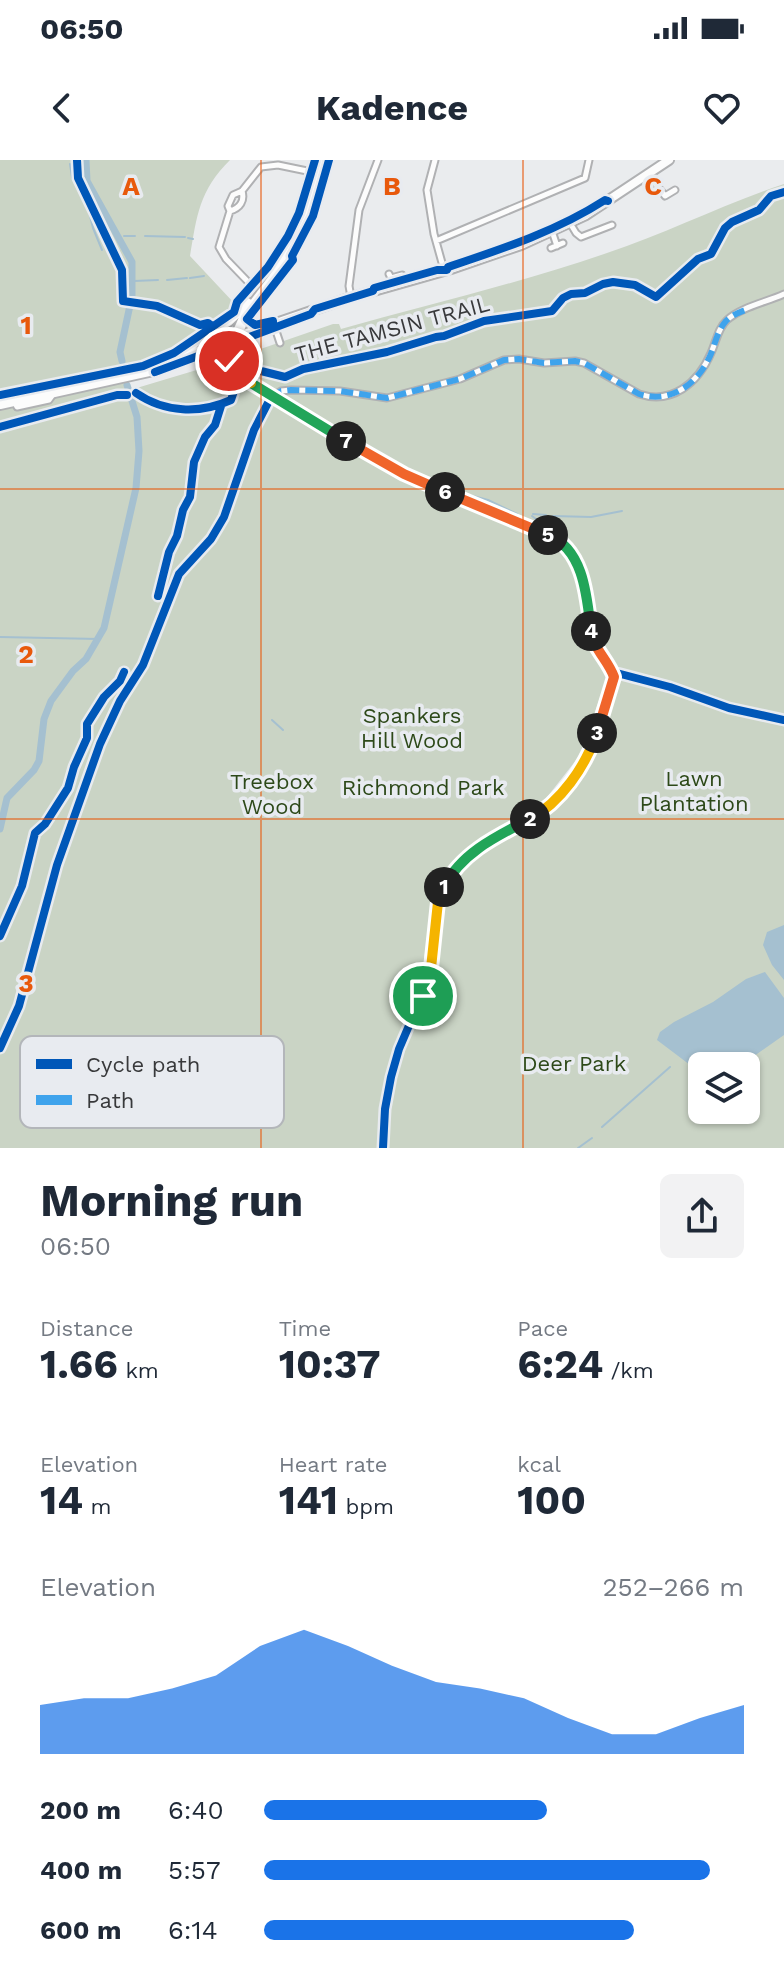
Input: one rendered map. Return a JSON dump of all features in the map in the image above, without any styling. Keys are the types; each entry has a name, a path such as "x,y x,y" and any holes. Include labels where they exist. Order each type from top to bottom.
{"highway":[{"path":"0,402 153,368 228,321 241,311 289,256 313,202 322,160"},
{"path":"0,402 153,368 234,337 240,331 241,311 288,244 322,160"}],"main road":[{"path":"234,337 262,328 275,329 404,276 444,270 552,231 570,223 669,160"},
{"path":"241,311 262,328"}],"street":[{"path":"241,311 252,286 288,236 312,172 322,160"},
{"path":"351,297 349,286 359,210 378,160"},
{"path":"435,160 427,190 444,270"},
{"path":"436,241 585,178 589,160"},
{"path":"252,286 226,259 219,247 233,195 242,191 256,171 266,165 312,172"},
{"path":"650,173 665,196 675,190"},
{"path":"230,211 239,206 242,191"},
{"path":"570,223 576,233 584,237 612,225"},
{"path":"552,231 557,246"},
{"path":"389,274 391,278 404,276"},
{"path":"0,1048 27,980 57,865 100,744 120,701 143,665 179,574 211,539 224,517 254,430 271,397 291,390 340,391 387,398 460,379 504,360 519,359 544,363 575,361 639,394 669,397 683,390 706,365 726,321 784,294"},
{"path":"275,329 280,343"},
{"path":"222,342 231,364 271,397 404,474 562,541 573,555 584,584 594,646 613,672 598,731 586,758 552,804 473,853 461,862 448,879 438,902 428,981 399,1049 391,1077 383,1148"},
{"path":"613,672 670,687 729,708 784,720"}],"green space":[{"name":"Richmond Park","path":"0,160 230,160 212,182 201,204 190,256 234,303 226,317 160,359 124,370 130,390 200,369 220,376 231,372 227,362 234,358 333,324 339,324 341,329 574,264 784,184 784,1148 0,1148"}],"water":[{"path":"784,925 784,980 772,965 763,945 767,932"},
{"path":"765,972 784,998 784,1035 760,1052 688,1052 688,1063 657,1040 660,1032 674,1022 713,1002 746,979"}],"waterway":[{"path":"86,160 87,181 132,262 132,296 120,352 122,361"},
{"path":"70,164 72,177 87,204 102,250"},
{"path":"124,236 135,236"},
{"path":"145,236 185,237"},
{"path":"188,238 193,239"},
{"path":"190,278 204,276"},
{"path":"167,280 187,278"},
{"path":"134,281 158,280"},
{"path":"0,829 7,798 39,761 44,719 51,701 86,659 104,628 136,488 139,451 137,417 127,385"},
{"path":"280,396 309,415"},
{"path":"315,418 337,426"},
{"path":"347,431 363,446 374,449 418,475 517,514"},
{"path":"553,516 591,517 622,511"},
{"path":"533,514 546,515"},
{"path":"532,516 573,547"},
{"path":"0,637 99,639"},
{"path":"272,720 283,730"},
{"path":"602,1127 670,1067"},
{"path":"578,1148 592,1138"}],"marked path":[{"path":"271,397 291,390 340,391 387,398 460,379 504,360 519,359 544,363 584,363 639,394 672,394 698,376 726,321 748,309"}],"cycle path":[{"path":"77,160 78,178 122,270 123,301 157,306 200,325 208,323 212,326"},
{"path":"0,395 143,366 174,353 234,312 237,302 268,267 288,236 299,213 315,160"},
{"path":"273,321 255,325 247,319 293,260 292,256 313,216 329,160"},
{"name":"THE TAMSIN TRAIL","path":"136,393 171,408 207,408 231,400 236,385 257,370 285,377 303,369 387,352 444,336 484,321 552,311 563,298 585,293 603,284 635,285 656,297 698,259 711,254 725,228 732,222 759,210 771,196 784,192"},
{"path":"155,372 311,314 315,309 373,291 374,288 447,270 448,267 548,230 608,201"},
{"path":"223,345 232,367 244,378 308,419 404,474 562,541 573,555 584,584 594,646 613,672 670,687 729,708 784,720"},
{"path":"0,427 117,395 127,395"},
{"path":"0,1048 19,1006 57,865 100,744 120,701 143,665 179,574 211,539 224,517 254,430 271,397"},
{"path":"158,596 169,552 190,497 194,462 205,437 215,425 221,406"},
{"path":"0,936 22,886 35,833 45,824 68,788 87,738 87,724 124,672"},
{"path":"383,1148 391,1077 399,1049 428,981 438,902 446,884 469,856 546,809 586,758 613,672"}],"route":[{"path":"229,361 237,373 265,393 373,458 420,482 562,541 573,555 584,584 594,646 613,672 592,746 557,799 546,809 467,857 448,879 438,902 431,968 423,996"}],"park label":[{"name":"Spankers Hill Wood","path":"412,728"},
{"name":"Lawn Plantation","path":"694,790"},
{"name":"Treebox Wood","path":"272,794"},
{"name":"Deer Park","path":"574,1063"}]}
